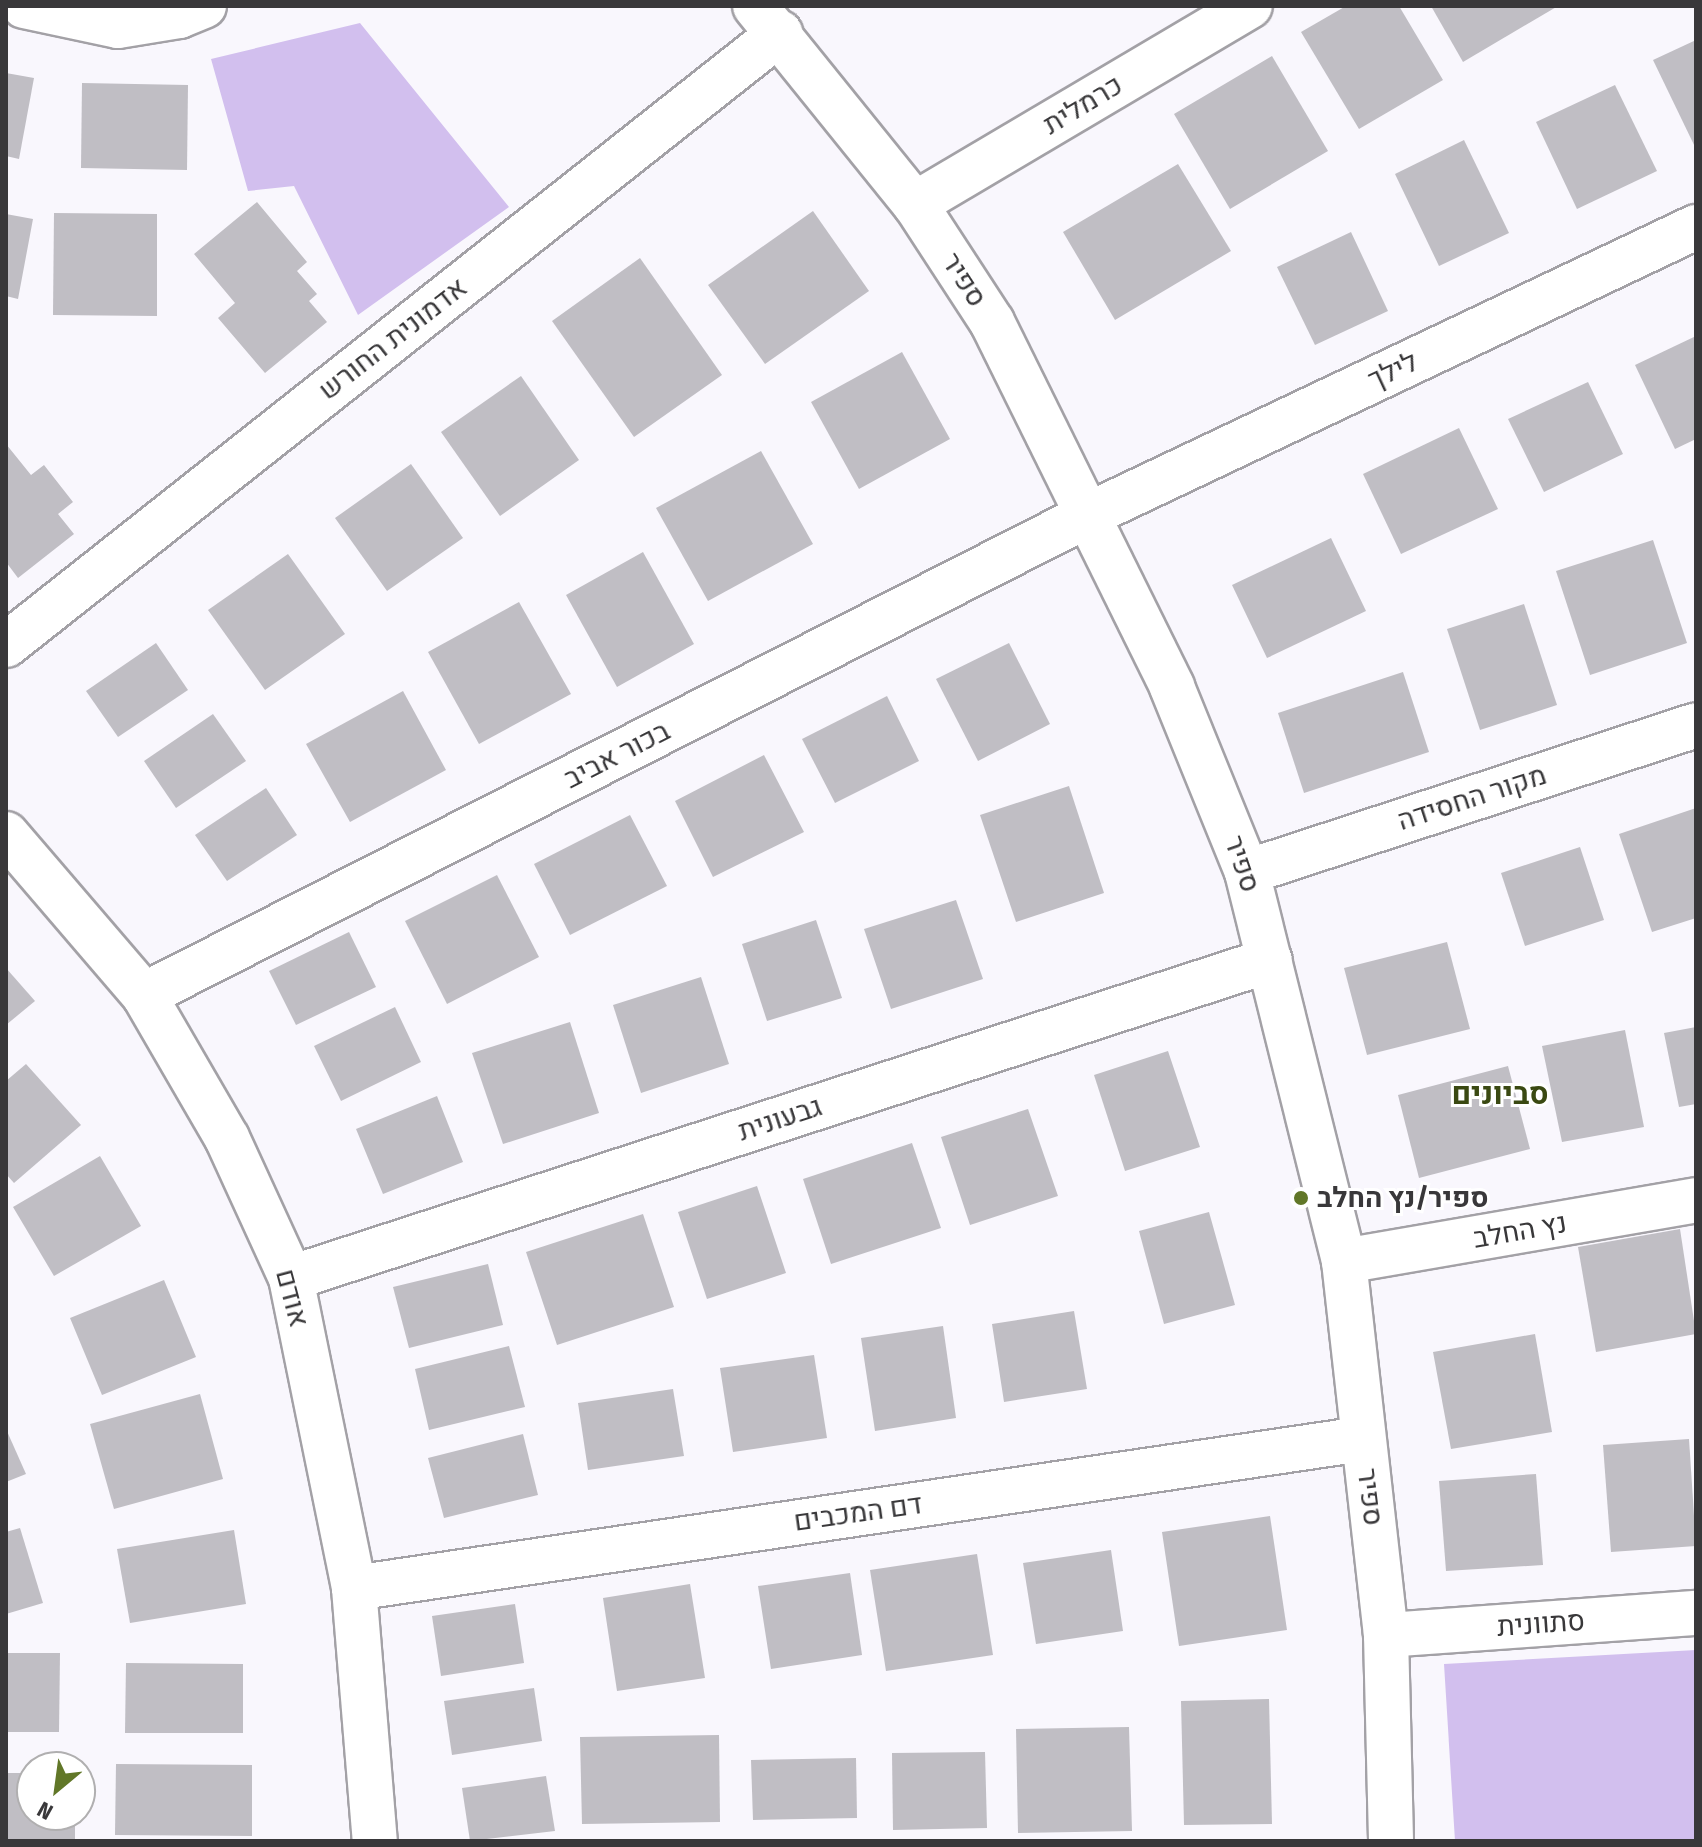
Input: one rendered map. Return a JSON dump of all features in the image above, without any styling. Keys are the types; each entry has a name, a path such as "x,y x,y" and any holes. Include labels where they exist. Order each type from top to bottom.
{"street":[{"path":"24,6 118,26 179,16 204,6"},
{"name":"כרמלית","path":"915,204 1250,6"},
{"name":"ספיר","path":"767,19 915,204 992,322 1090,514 1172,687 1247,872 1344,1261 1386,1635 1391,1841"},
{"name":"אדמונית החורש","path":"6,645 767,19"},
{"name":"לילך","path":"1090,514 1696,227"},
{"name":"בכור אביב","path":"144,995 1090,514"},
{"name":"מקור החסידה","path":"1247,872 1696,725"},
{"name":"אודם","path":"6,834 144,995 227,1138 291,1278 354,1588 375,1841"},
{"name":"גבעונית","path":"291,1278 1270,960"},
{"name":"נץ החלב","path":"1344,1261 1696,1200"},
{"name":"דם המכבים","path":"354,1588 1362,1439"},
{"name":"סתוונית","path":"1386,1635 1696,1613"}],"shaded area":[{"path":"360,23 509,207 358,315 294,186 248,191 211,59"},
{"path":"1696,1650 1696,1841 1455,1841 1444,1664"}],"building":[{"path":"1346,6 1399,6 1443,80 1359,129 1301,32"},
{"path":"1431,6 1558,6 1463,62"},
{"path":"1696,40 1696,149 1653,60"},
{"path":"1272,56 1328,151 1230,209 1174,114"},
{"path":"6,73 34,78 19,159 6,156"},
{"path":"82,83 188,85 187,170 81,168"},
{"path":"1615,85 1657,171 1577,209 1536,122"},
{"path":"1464,140 1509,233 1439,266 1395,174"},
{"path":"1178,164 1231,251 1115,320 1063,232"},
{"path":"257,202 307,262 297,271 317,294 309,301 327,322 265,373 218,318 235,303 194,254"},
{"path":"813,211 869,291 765,364 708,285"},
{"path":"54,213 157,214 157,316 53,315"},
{"path":"6,214 33,219 18,299 6,296"},
{"path":"1351,232 1388,311 1315,345 1277,267"},
{"path":"640,258 722,375 634,437 552,321"},
{"path":"1696,336 1696,439 1675,449 1635,365"},
{"path":"902,352 950,439 859,489 811,402"},
{"path":"521,376 579,460 500,516 441,432"},
{"path":"1588,382 1623,454 1544,492 1508,419"},
{"path":"1459,428 1498,509 1401,554 1363,474"},
{"path":"6,444 31,475 44,465 73,502 58,514 74,534 18,578 6,562"},
{"path":"761,451 813,544 708,601 656,508"},
{"path":"411,464 463,538 387,591 335,518"},
{"path":"1331,538 1366,611 1267,658 1232,585"},
{"path":"1653,540 1687,643 1590,675 1556,571"},
{"path":"643,552 694,644 617,687 566,595"},
{"path":"288,554 345,634 265,690 208,610"},
{"path":"519,602 571,694 479,744 428,652"},
{"path":"1524,604 1557,705 1480,730 1447,629"},
{"path":"156,643 188,690 118,737 86,691"},
{"path":"1009,643 1050,724 978,761 936,679"},
{"path":"1403,672 1429,752 1304,793 1278,713"},
{"path":"403,691 446,770 350,822 306,744"},
{"path":"887,696 919,761 835,803 802,739"},
{"path":"213,714 246,761 176,808 144,761"},
{"path":"764,755 804,832 713,877 675,801"},
{"path":"1069,786 1104,893 1016,922 980,815"},
{"path":"266,788 297,835 227,881 195,835"},
{"path":"1696,808 1696,918 1652,932 1619,834"},
{"path":"630,815 667,886 570,935 534,864"},
{"path":"1580,847 1604,920 1525,946 1501,873"},
{"path":"497,875 539,957 447,1004 405,921"},
{"path":"956,900 983,979 891,1009 864,929"},
{"path":"816,920 842,998 767,1021 742,944"},
{"path":"349,932 376,987 296,1025 269,971"},
{"path":"1447,942 1470,1029 1367,1055 1344,968"},
{"path":"6,968 35,1001 6,1025"},
{"path":"701,977 729,1064 641,1093 613,1005"},
{"path":"395,1007 421,1062 341,1101 314,1046"},
{"path":"570,1022 599,1113 503,1144 472,1053"},
{"path":"1696,1027 1696,1104 1679,1107 1664,1033"},
{"path":"1625,1030 1644,1127 1562,1142 1542,1046"},
{"path":"1168,1051 1200,1147 1125,1171 1094,1075"},
{"path":"26,1064 81,1125 14,1183 6,1174 6,1081"},
{"path":"1508,1066 1530,1149 1419,1178 1398,1095"},
{"path":"437,1096 463,1162 383,1194 356,1129"},
{"path":"1028,1109 1058,1196 970,1225 941,1137"},
{"path":"912,1143 941,1228 831,1264 803,1179"},
{"path":"100,1156 141,1226 54,1276 13,1207"},
{"path":"757,1186 786,1273 707,1299 678,1212"},
{"path":"1209,1212 1235,1305 1164,1324 1139,1231"},
{"path":"643,1214 674,1307 557,1345 526,1252"},
{"path":"1680,1229 1696,1334 1596,1352 1578,1247"},
{"path":"488,1264 503,1325 409,1348 393,1287"},
{"path":"164,1280 196,1357 102,1395 70,1318"},
{"path":"1074,1311 1087,1389 1004,1402 992,1324"},
{"path":"943,1326 956,1418 875,1431 861,1338"},
{"path":"1535,1334 1552,1432 1451,1449 1433,1352"},
{"path":"509,1346 525,1407 429,1430 415,1369"},
{"path":"814,1355 827,1438 733,1452 720,1368"},
{"path":"673,1389 684,1456 588,1470 578,1403"},
{"path":"200,1394 223,1479 114,1509 90,1424"},
{"path":"6,1429 26,1474 6,1482"},
{"path":"523,1434 538,1495 444,1518 428,1458"},
{"path":"1689,1439 1696,1546 1611,1552 1603,1445"},
{"path":"1536,1474 1543,1565 1446,1571 1439,1481"},
{"path":"1270,1516 1287,1630 1179,1646 1162,1532"},
{"path":"20,1528 43,1603 6,1614 6,1532"},
{"path":"234,1530 246,1604 130,1623 117,1549"},
{"path":"1111,1550 1123,1631 1036,1644 1023,1563"},
{"path":"977,1554 993,1655 886,1671 870,1570"},
{"path":"850,1573 862,1655 771,1669 758,1586"},
{"path":"690,1584 705,1678 617,1691 603,1598"},
{"path":"515,1604 524,1663 441,1676 432,1616"},
{"path":"6,1653 60,1653 59,1732 6,1732"},
{"path":"126,1663 243,1664 243,1733 125,1733"},
{"path":"534,1688 542,1741 452,1755 444,1701"},
{"path":"1269,1699 1272,1824 1184,1825 1181,1701"},
{"path":"1129,1727 1132,1831 1018,1833 1016,1729"},
{"path":"719,1735 720,1822 582,1824 580,1737"},
{"path":"985,1752 987,1828 893,1830 892,1753"},
{"path":"856,1758 857,1818 753,1820 751,1760"},
{"path":"116,1764 252,1765 252,1836 115,1835"},
{"path":"6,1773 16,1773 16,1831 75,1831 75,1841 6,1841"},
{"path":"546,1776 555,1831 470,1841 462,1788"}],"place":[{"name":"ספיר/נץ החלב","path":"1301,1198"}],"district":[{"name":"סביונים","path":"1500,1094"}]}
